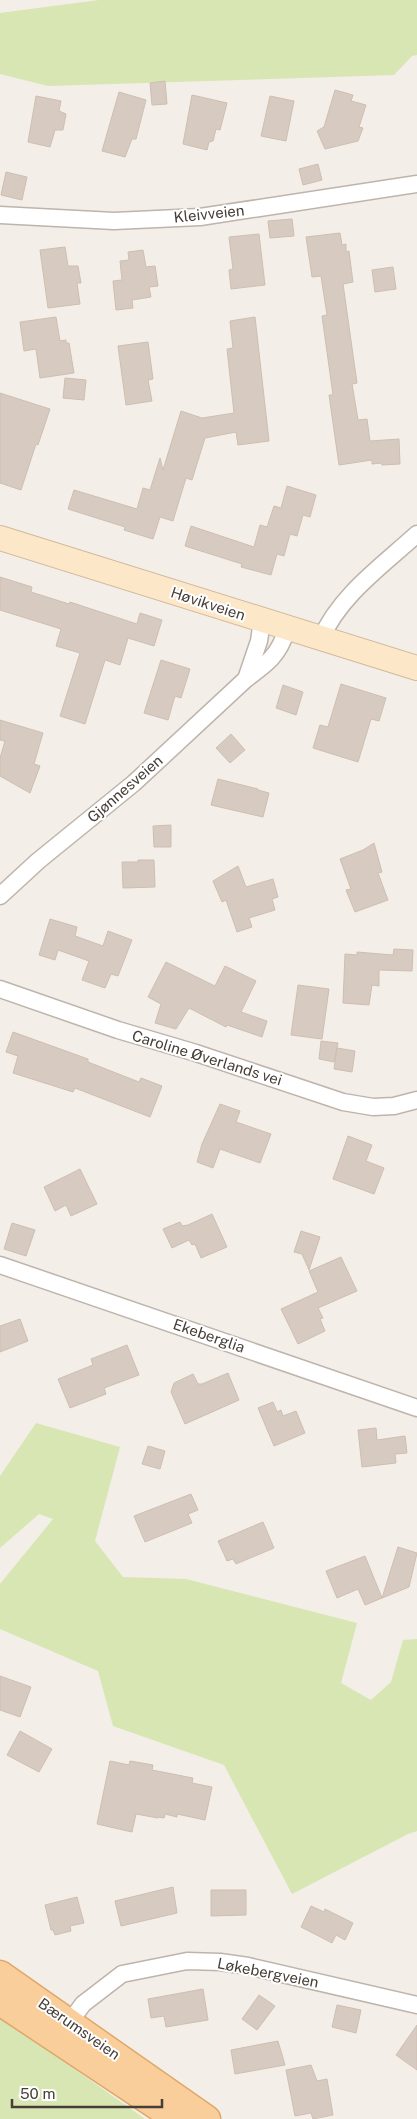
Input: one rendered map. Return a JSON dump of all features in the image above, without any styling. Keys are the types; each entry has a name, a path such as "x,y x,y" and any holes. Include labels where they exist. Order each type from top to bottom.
{"main road":[{"name":"Høvikveien","path":"0,538 417,668"},
{"name":"Bærumsveien","path":"0,1974 63,2032 176,2119"},
{"name":"Bærumsveien","path":"0,2002 63,2032 207,2119"}],"street":[{"name":"Kleivveien","path":"0,215 114,220 200,217 417,184"},
{"path":"321,639 326,625 354,592 417,534"},
{"name":"Gjønnesveien","path":"246,678 257,650 262,621"},
{"name":"Gjønnesveien","path":"0,896 38,861 134,783 246,678 265,665 282,647 287,629"},
{"name":"Caroline Øverlands vei","path":"0,989 118,1030 196,1053 343,1102 373,1107 394,1106 417,1100"},
{"name":"Ekeberglia","path":"0,1265 417,1408"},
{"name":"Løkebergveien","path":"63,2032 83,2004 122,1974 187,1961 220,1962 248,1966 417,2005"}],"green space":[{"path":"99,0 417,0 417,55 412,56 394,75 48,86 0,74 0,13"},
{"path":"36,1423 120,1447 95,1541 123,1577 186,1579 357,1623 341,1683 371,1700 391,1682 403,1640 417,1639 417,1831 292,1894 224,1765 113,1726 98,1671 0,1629 0,1584 53,1519 39,1514 0,1548 0,1476"},
{"path":"0,2016 145,2119 0,2119"}],"building":[{"path":"165,81 167,104 152,105 150,83"},
{"path":"335,90 353,95 351,101 366,105 359,127 363,128 358,141 325,149 317,131 324,127"},
{"path":"119,92 146,100 136,139 132,139 125,157 102,151"},
{"path":"192,95 227,103 220,130 216,129 213,141 209,142 207,150 183,144"},
{"path":"36,96 61,101 59,111 66,114 63,130 55,130 50,147 28,142"},
{"path":"270,96 294,101 286,141 261,136"},
{"path":"318,164 322,180 303,185 299,169"},
{"path":"6,172 27,177 22,200 1,195"},
{"path":"292,219 294,236 270,238 268,221"},
{"path":"340,233 342,245 346,244 346,252 349,251 353,282 343,284 357,383 352,384 358,420 367,419 370,441 399,439 400,464 372,464 372,460 339,465 329,395 333,395 322,316 327,315 321,276 312,277 306,237"},
{"path":"259,234 265,285 231,289 229,270 233,269 229,237"},
{"path":"65,247 68,266 78,266 81,283 77,283 80,304 48,308 40,250"},
{"path":"143,250 146,267 155,266 158,286 149,287 151,297 132,300 133,308 116,310 113,281 122,280 120,261 129,260 128,252"},
{"path":"393,267 396,289 375,292 372,270"},
{"path":"56,317 60,341 66,340 66,343 69,343 74,373 40,378 36,349 24,351 20,322"},
{"path":"255,317 269,441 238,445 236,432 205,438 192,480 186,478 173,521 160,517 153,539 124,530 125,527 68,509 74,490 137,509 143,488 150,490 160,458 163,470 181,411 202,418 234,413 227,349 233,348 230,321"},
{"path":"148,342 153,379 148,380 152,401 126,405 118,346"},
{"path":"65,378 86,380 84,400 63,398"},
{"path":"0,393 50,409 21,490 0,483"},
{"path":"287,486 316,495 310,517 303,515 297,536 290,534 284,556 277,554 271,575 241,567 242,564 185,546 191,526 254,547 260,525 267,527 274,506 281,508"},
{"path":"0,577 32,587 31,592 69,604 70,602 137,624 140,613 162,620 154,646 128,638 120,665 105,660 85,724 60,716 80,653 56,646 61,629 0,610"},
{"path":"161,660 190,669 181,698 175,696 168,720 144,713"},
{"path":"341,684 386,698 379,721 371,719 358,762 313,748 320,725 328,727"},
{"path":"283,685 303,692 296,715 276,708"},
{"path":"0,720 43,733 34,764 40,766 30,793 0,776 0,758 5,741 0,740"},
{"path":"231,734 245,750 230,763 216,748"},
{"path":"218,779 269,793 263,817 211,805"},
{"path":"171,825 171,847 154,847 153,826"},
{"path":"374,843 382,872 378,873 388,900 355,912 346,890 351,889 340,859 363,850"},
{"path":"138,860 154,860 155,887 123,888 122,862 138,862"},
{"path":"238,866 246,887 273,879 278,897 272,899 275,910 249,918 252,927 237,932 226,900 222,902 213,881"},
{"path":"50,919 77,927 75,936 103,946 108,931 132,940 118,976 111,974 105,988 82,980 89,961 58,950 55,960 39,955"},
{"path":"394,949 413,950 412,971 379,970 379,986 372,985 369,1005 343,1003 345,954 357,955 357,952 393,955"},
{"path":"166,962 215,986 225,966 256,981 241,1012 267,1021 262,1037 227,1025 226,1027 189,1008 176,1029 155,1023 161,1004 148,997"},
{"path":"298,985 329,989 322,1039 291,1035"},
{"path":"13,1032 88,1059 88,1062 139,1082 141,1078 162,1086 150,1117 75,1088 73,1092 13,1073 18,1056 6,1052"},
{"path":"321,1041 338,1043 334,1062 319,1059"},
{"path":"337,1048 355,1051 352,1072 334,1069"},
{"path":"220,1104 240,1111 236,1122 271,1134 260,1163 220,1149 213,1168 197,1162 202,1144"},
{"path":"348,1136 372,1145 366,1161 384,1168 374,1194 333,1179"},
{"path":"80,1169 97,1204 71,1216 66,1205 55,1211 44,1187"},
{"path":"212,1214 227,1247 201,1258 195,1244 192,1245 189,1240 172,1248 163,1229 180,1222 182,1226 188,1225"},
{"path":"12,1223 35,1230 26,1256 4,1249"},
{"path":"301,1231 320,1237 309,1270 302,1254 294,1252"},
{"path":"341,1257 357,1291 318,1308 323,1318 320,1319 325,1331 298,1344 281,1309 318,1292 309,1271"},
{"path":"20,1319 28,1341 0,1352 0,1326"},
{"path":"127,1345 139,1375 104,1388 106,1394 70,1408 58,1379 93,1365 91,1359"},
{"path":"228,1373 239,1400 185,1424 171,1392 174,1383 193,1374 198,1384 202,1384"},
{"path":"273,1402 277,1412 281,1410 283,1416 296,1411 305,1433 274,1446 258,1408"},
{"path":"376,1428 377,1440 405,1436 407,1453 395,1454 396,1463 362,1467 358,1430"},
{"path":"148,1446 165,1451 160,1469 142,1464"},
{"path":"191,1494 198,1510 188,1514 192,1523 145,1542 134,1516"},
{"path":"263,1522 274,1548 236,1564 233,1559 227,1561 218,1541"},
{"path":"398,1547 417,1553 409,1587 365,1605 358,1589 337,1598 326,1571 365,1556 382,1598"},
{"path":"0,1676 31,1687 20,1717 0,1710"},
{"path":"20,1731 52,1749 39,1772 7,1755"},
{"path":"110,1761 129,1765 130,1761 153,1765 152,1770 193,1778 192,1783 212,1787 205,1820 177,1814 177,1817 165,1814 164,1818 158,1818 136,1814 132,1832 97,1824"},
{"path":"173,1887 177,1913 121,1926 115,1901"},
{"path":"211,1890 246,1890 246,1915 211,1916"},
{"path":"77,1897 84,1923 70,1926 71,1931 55,1935 53,1930 51,1930 45,1905"},
{"path":"311,1906 324,1912 325,1909 353,1923 345,1940 336,1935 332,1943 301,1927"},
{"path":"203,1989 208,2020 166,2027 164,2016 151,2018 148,1999"},
{"path":"259,1995 275,2006 257,2030 242,2019"},
{"path":"337,2005 361,2010 356,2033 332,2027"},
{"path":"417,2025 417,2070 396,2055"},
{"path":"278,2041 285,2065 235,2074 231,2050"},
{"path":"311,2065 317,2081 327,2079 333,2115 313,2119 311,2113 295,2116 286,2070"}]}
